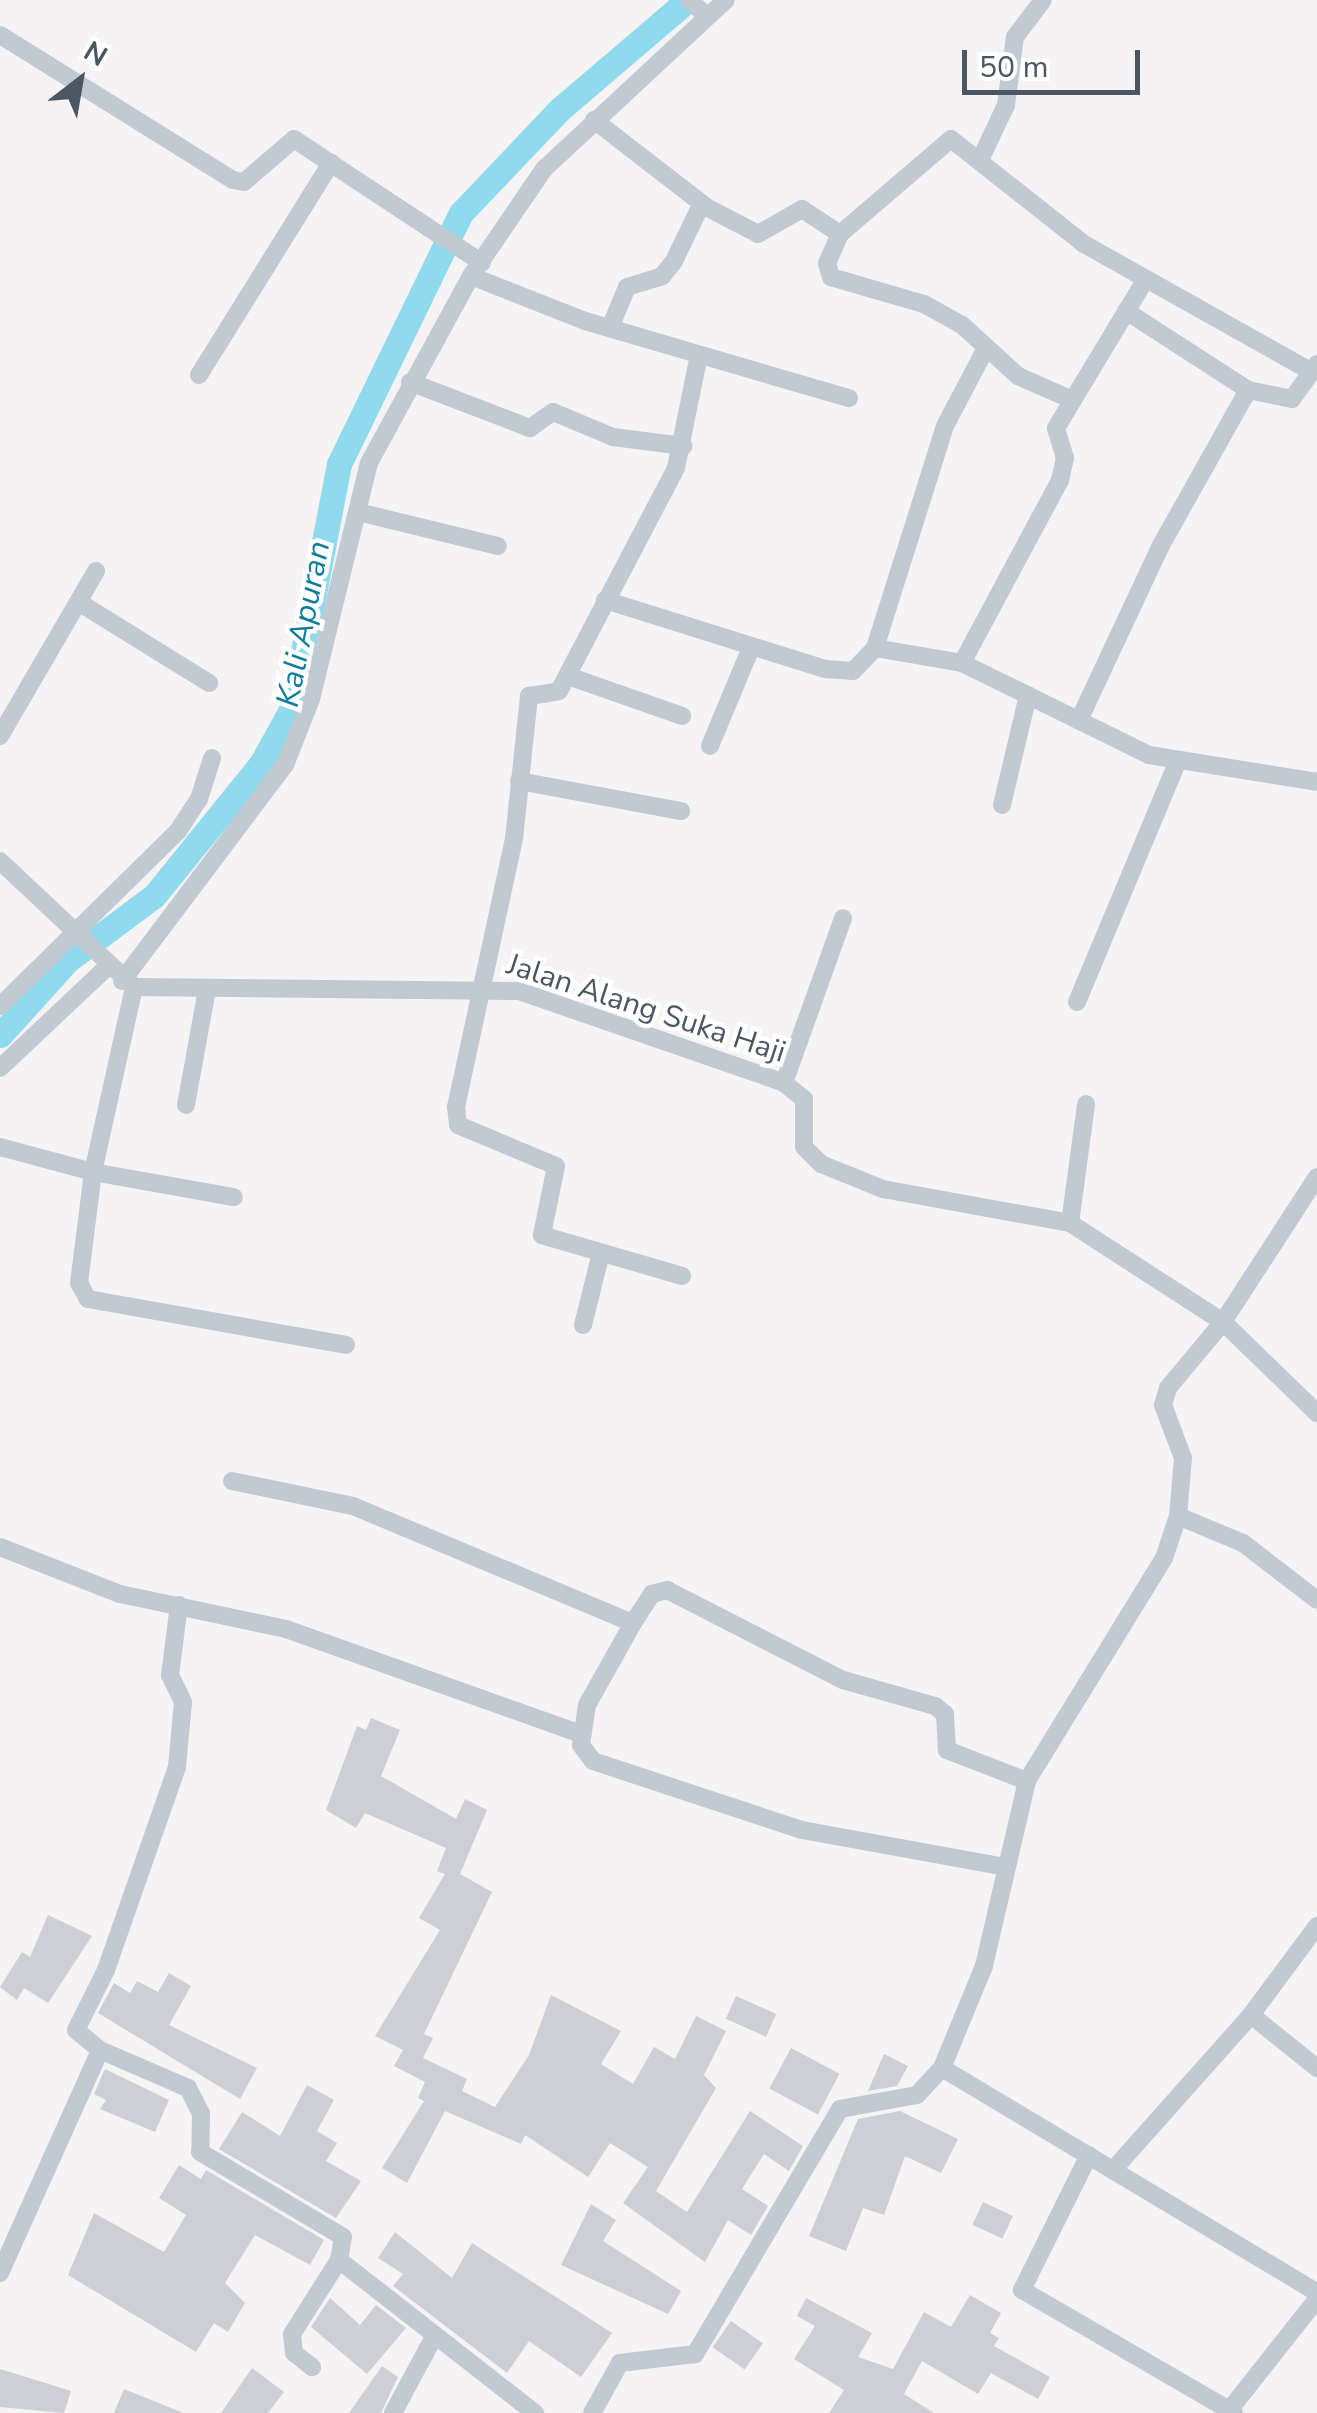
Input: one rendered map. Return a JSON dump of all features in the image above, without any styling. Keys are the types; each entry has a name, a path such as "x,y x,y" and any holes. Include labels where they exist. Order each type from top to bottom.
{"street":[{"path":"346,1345 88,1299 79,1283 93,1172 128,984 284,765 311,699 369,462 474,264 544,168 698,8 726,0"},
{"path":"980,160 1006,105 1015,37 1043,0"},
{"path":"0,35 240,183 288,140 428,226 474,264 610,328 849,398"},
{"path":"594,120 702,204 750,233 802,208 840,234"},
{"path":"1070,399 1018,376 986,348 917,301 831,277 826,263 840,234 944,140 980,160 1144,282 1315,368 1292,399 1248,390 1126,311"},
{"path":"199,375 331,163"},
{"path":"610,328 627,287 662,276 674,261 702,204"},
{"path":"962,663 1060,480 1066,458 1054,434 1070,399 1088,383 1144,282"},
{"path":"605,600 750,650 844,672 875,648 945,426 986,348"},
{"path":"682,1276 542,1235 551,1160 456,1122 479,984 514,839 529,696 555,695 568,676 683,446 698,355"},
{"path":"410,382 530,428 557,413 613,437 683,446"},
{"path":"1080,718 1160,547 1248,390"},
{"path":"358,512 498,546"},
{"path":"0,736 96,571"},
{"path":"80,603 209,684"},
{"path":"875,648 962,663 1178,764 1317,782"},
{"path":"710,746 750,650"},
{"path":"568,676 682,716"},
{"path":"1002,806 1028,694"},
{"path":"0,1006 78,938 190,816 212,758"},
{"path":"1077,1002 1178,764"},
{"path":"519,781 681,811"},
{"path":"0,861 128,984"},
{"path":"784,1083 843,918"},
{"path":"0,1068 103,964"},
{"name":"Jalan Alang Suka Haji","path":"128,984 207,988 479,984 519,991 784,1083 804,1099 804,1147 820,1164 883,1189 1070,1223 1223,1322 1317,1413"},
{"path":"186,1106 207,988"},
{"path":"1070,1223 1086,1104"},
{"path":"0,1147 93,1172 234,1197"},
{"path":"592,2413 620,2363 695,2354 810,2172 840,2109 916,2095 942,2068 973,2000 1027,1780 1164,1558 1178,1516 1183,1458 1162,1405 1223,1322 1317,1178"},
{"path":"583,1325 601,1253"},
{"path":"232,1481 354,1506 633,1623"},
{"path":"1178,1516 1243,1543 1317,1600"},
{"path":"0,1547 120,1594 286,1629 581,1734"},
{"path":"1006,1867 738,1812 592,1761 581,1734 588,1705 652,1594 667,1590 843,1680 935,1706 944,1714 947,1750 1027,1780"},
{"path":"179,1605 170,1675 182,1702 177,1767 106,1970 76,2030 100,2050 188,2088 201,2112 200,2152 339,2232 339,2260 292,2334 294,2353 312,2367"},
{"path":"1113,2170 1251,2016 1317,1926"},
{"path":"1251,2016 1317,2068"},
{"path":"0,2273 100,2050"},
{"path":"942,2068 1088,2155 1113,2170 1317,2296 1230,2412 1022,2290 1088,2155"},
{"path":"339,2260 535,2413"},
{"path":"393,2413 434,2337"}],"building":[{"path":"371,1718 400,1730 381,1776 456,1819 465,1799 487,1810 460,1874 492,1892 424,2034 433,2038 423,2058 467,2079 462,2091 495,2107 529,2055 551,1995 621,2031 601,2064 633,2084 654,2047 675,2059 696,2016 726,2031 704,2075 716,2088 656,2191 687,2212 750,2111 803,2146 789,2171 764,2154 742,2189 768,2206 751,2235 728,2220 705,2262 623,2203 648,2167 610,2143 588,2177 525,2135 521,2144 445,2111 407,2183 382,2168 424,2101 418,2098 425,2082 394,2066 403,2050 375,2036 440,1930 419,1918 445,1874 437,1871 446,1848 365,1813 356,1828 326,1810 357,1726 366,1730"},
{"path":"48,1915 92,1936 48,2003 24,1988 17,2000 0,1987 22,1952 30,1957"},
{"path":"169,1973 191,1986 169,2025 257,2068 240,2099 98,2013 114,1983 130,1993 137,1981 158,1992"},
{"path":"736,1996 776,2014 766,2037 726,2019"},
{"path":"791,2048 840,2074 818,2114 769,2089"},
{"path":"884,2054 908,2066 897,2086 868,2091"},
{"path":"105,2069 169,2100 155,2132 100,2109 106,2100 94,2094"},
{"path":"307,2085 334,2100 317,2131 337,2143 326,2161 361,2181 336,2218 219,2149 242,2112 280,2136"},
{"path":"900,2111 958,2139 941,2173 905,2156 884,2215 863,2208 846,2251 809,2236 858,2119"},
{"path":"179,2165 201,2179 206,2170 324,2240 310,2265 255,2235 225,2283 245,2303 228,2332 214,2323 196,2352 68,2275 94,2213 164,2252 186,2215 159,2198"},
{"path":"983,2202 1013,2216 1002,2239 972,2225"},
{"path":"591,2204 616,2220 603,2241 681,2291 668,2314 561,2265"},
{"path":"395,2232 452,2278 472,2243 612,2333 581,2377 529,2341 507,2373 393,2286 403,2274 378,2258"},
{"path":"970,2295 1001,2313 990,2333 999,2338 994,2346 1050,2377 1038,2399 991,2373 978,2394 922,2361 904,2394 934,2413 829,2413 844,2390 794,2359 815,2326 797,2316 806,2298 872,2333 858,2357 893,2369 924,2312 951,2327"},
{"path":"330,2298 360,2325 376,2305 406,2328 367,2374 311,2327"},
{"path":"731,2321 763,2343 745,2370 713,2347"},
{"path":"382,2366 398,2377 381,2413 349,2413"},
{"path":"252,2368 284,2392 268,2413 221,2413"},
{"path":"0,2369 71,2391 64,2413 0,2407"},
{"path":"124,2389 181,2412 181,2413 114,2413"}],"waterway":[{"name":"Kali Apuran","path":"0,1035 68,960 154,896 261,764 292,708 339,464 461,213 559,110 688,0"}]}
